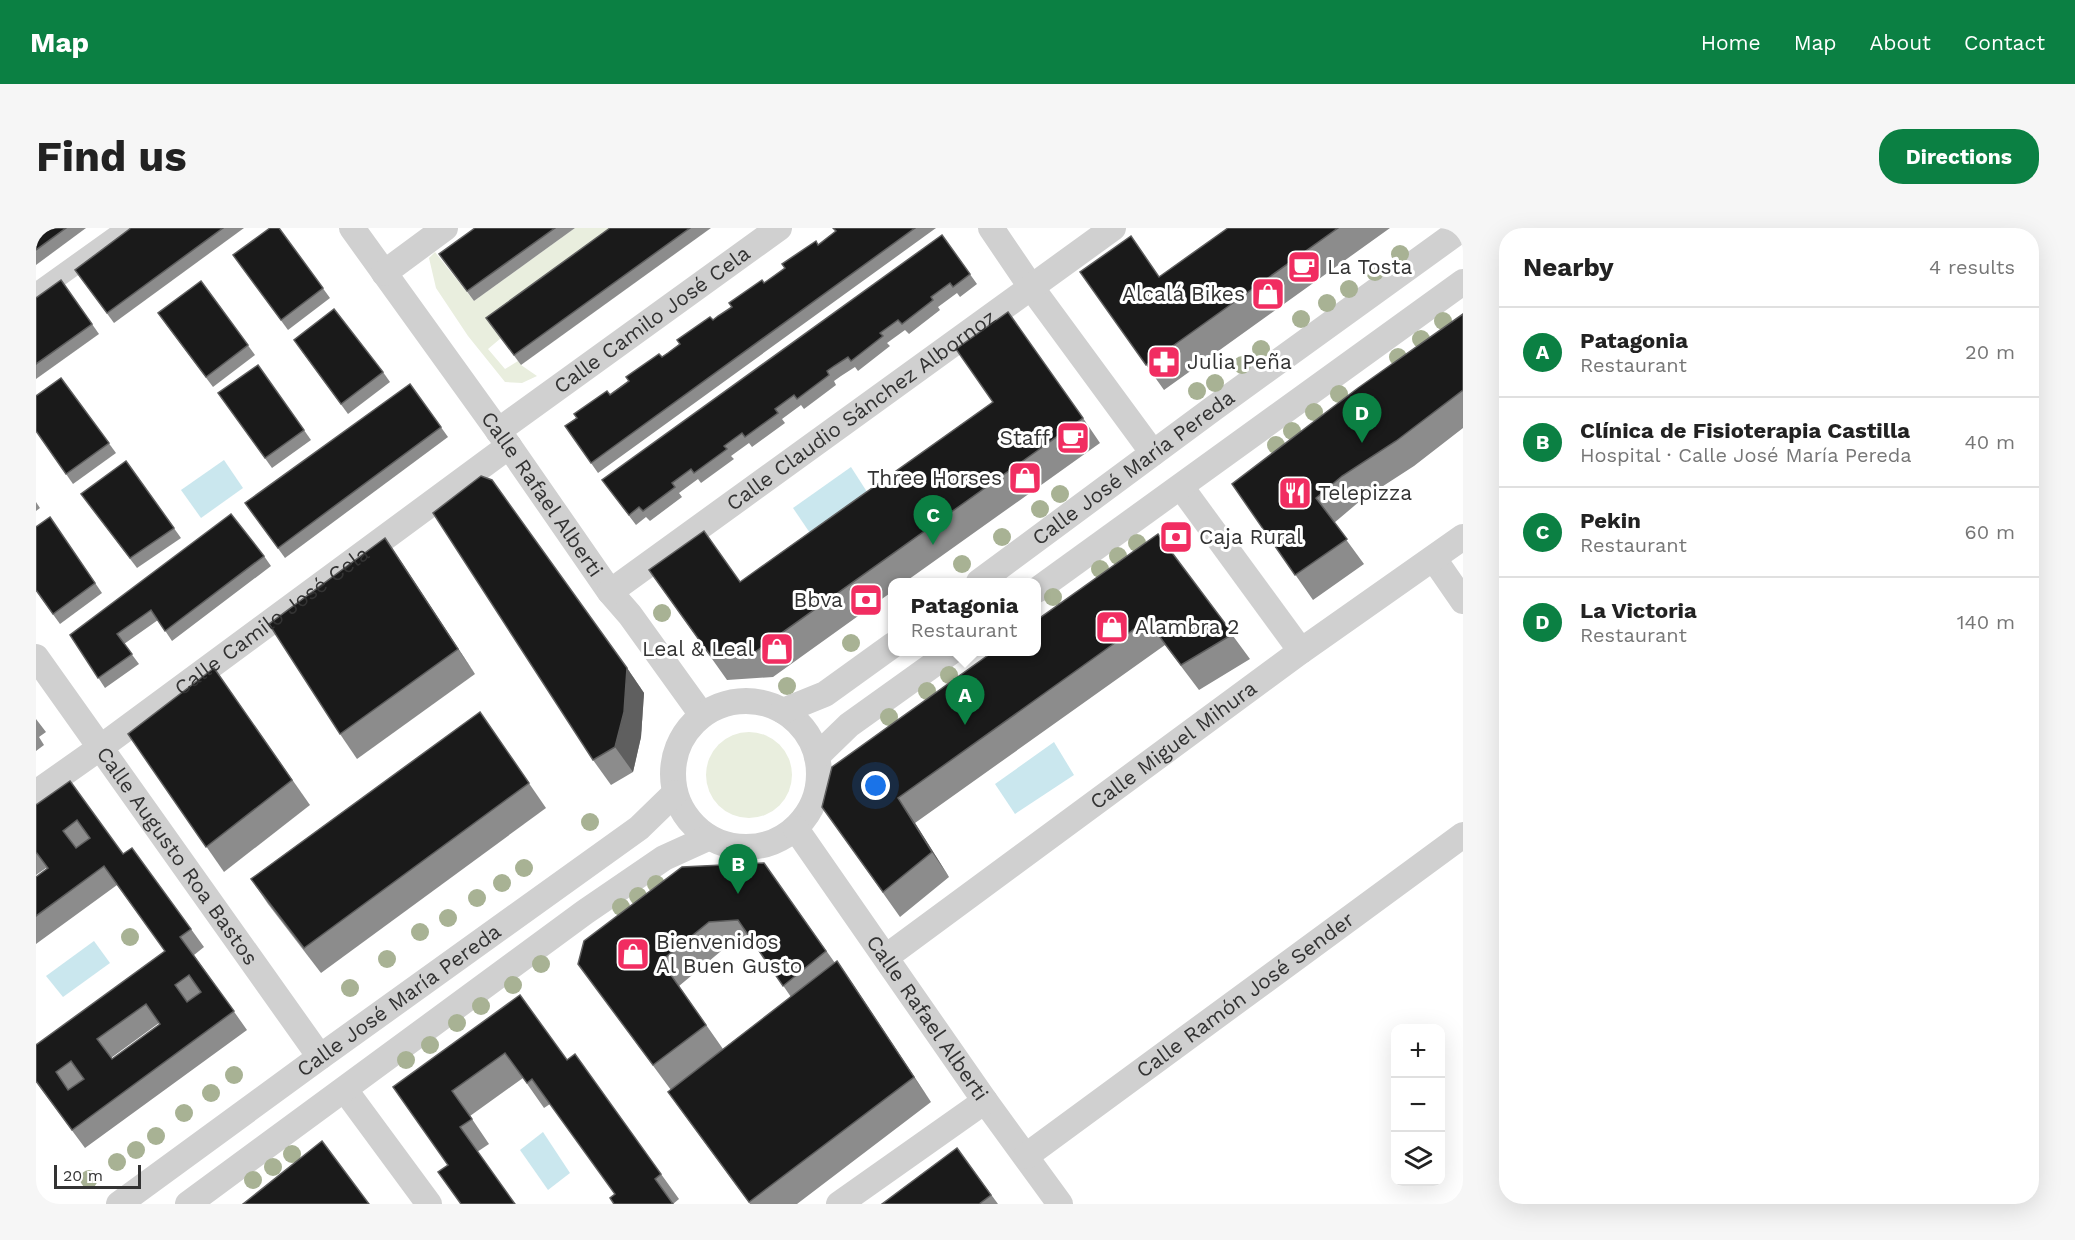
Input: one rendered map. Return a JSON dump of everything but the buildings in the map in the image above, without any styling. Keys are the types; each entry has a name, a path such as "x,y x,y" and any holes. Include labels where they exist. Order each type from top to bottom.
{"street":[{"path":"36,293 127,228"},
{"name":"Calle Rafael Alberti","path":"352,228 610,592 630,615 702,715"},
{"path":"384,273 445,228"},
{"name":"Calle Camilo José Cela","path":"36,793 101,747 779,228"},
{"path":"991,228 1031,287 1153,453"},
{"name":"Calle Claudio Sánchez Albornoz","path":"610,592 1113,228"},
{"name":"Calle José María Pereda","path":"985,578 1463,228"},
{"name":"Calle José María Pereda","path":"1041,587 1463,282"},
{"path":"1181,487 1301,651"},
{"name":"Calle Miguel Mihura","path":"886,957 1301,651 1463,537"},
{"path":"1434,559 1463,600"},
{"path":"783,711 825,694 888,649"},
{"path":"817,756 849,725 944,656"},
{"name":"Calle Augusto Roa Bastos","path":"36,657 320,1057"},
{"path":"742,701 763,703 783,711 798,723 810,738 817,756 820,776 816,795 808,813 796,829 776,842 754,848 730,847 708,838 693,826 682,811 675,793 672,772 676,750 686,731 702,715 721,705 742,701"},
{"name":"Calle José María Pereda","path":"119,1204 639,828 675,793"},
{"name":"Calle Rafael Alberti","path":"796,829 1026,1156 1054,1202"},
{"name":"Calle Ramón José Sender","path":"1026,1156 1463,835"},
{"name":"Calle José María Pereda","path":"188,1204 585,912 664,858 708,838"},
{"path":"345,1090 429,1204"},
{"path":"839,1204 986,1101"}],"green space":[{"path":"575,228 631,228 488,349 505,369 518,361 537,376 522,383 505,382 468,336 436,288 429,258 435,252 474,301"},
{"path":"749,732 773,739 785,751 792,775 785,799 773,811 749,818 725,811 713,799 706,775 713,751 725,739"}],"water":[{"path":"224,460 243,488 201,518 181,490"},
{"path":"851,467 869,495 812,536 793,508"},
{"path":"1054,742 1074,775 1015,814 995,784"},
{"path":"94,941 110,963 63,997 46,976"},
{"path":"543,1132 570,1173 548,1190 520,1150"}],"place":[{"name":"La Tosta","path":"1304,267"},
{"name":"Alcalá Bikes","path":"1268,294"},
{"name":"Julia Peña","path":"1164,362"},
{"name":"Staff","path":"1073,438"},
{"name":"La Victoria","path":"1362,443"},
{"name":"Three Horses","path":"1025,478"},
{"name":"Telepizza","path":"1295,493"},
{"name":"Caja Rural","path":"1176,537"},
{"name":"Pekin","path":"933,545"},
{"name":"Bbva","path":"866,600"},
{"name":"Alambra 2","path":"1112,627"},
{"name":"Leal & Leal","path":"777,649"},
{"name":"Patagonia","path":"965,725"},
{"name":"Clínica de Fisioterapia Castilla","path":"738,894"},
{"name":"Bienvenidos Al Buen Gusto","path":"633,954"}]}
